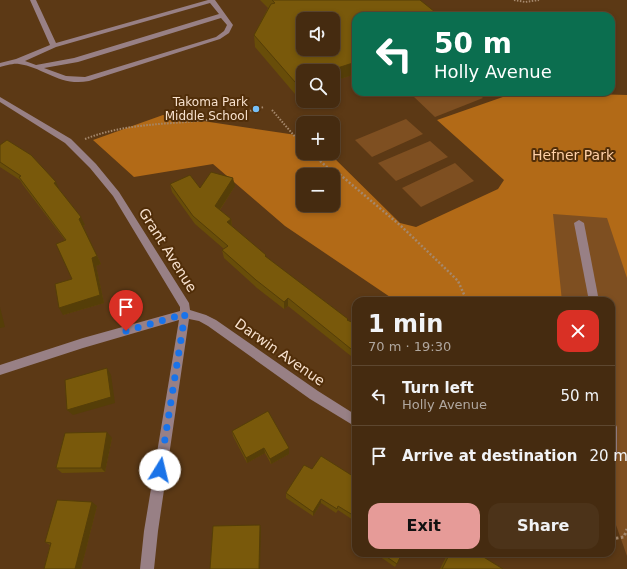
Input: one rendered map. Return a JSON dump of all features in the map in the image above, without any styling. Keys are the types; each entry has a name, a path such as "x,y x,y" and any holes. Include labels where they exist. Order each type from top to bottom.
{"street":[{"path":"33,0 54,46"},
{"path":"0,65 18,61 54,46 211,0 230,25 227,32 218,38 86,79 75,80 58,77 18,61"},
{"path":"36,67 75,60 223,16"},
{"name":"Grant Avenue","path":"0,99 68,141 104,178 185,306 151,531 147,569"},
{"path":"578,223 593,297"},
{"path":"0,370 82,343 185,314"},
{"name":"Darwin Avenue","path":"185,314 204,318 212,323 314,395 352,419"}],"path":[{"path":"514,0 525,2 539,0"},
{"path":"84,139 100,132 146,124 217,119 264,107"},
{"path":"272,110 296,138"},
{"path":"320,160 343,176 417,240 458,281 465,297"},
{"path":"615,538 624,537 627,529"}],"green space":[{"name":"Hefner Park","path":"627,95 627,278 607,218 553,214 562,297 390,297 285,226 213,164 134,177 93,140 163,115 296,135 296,160 336,160 400,223 416,227 498,189 504,180 437,120 506,96"},
{"path":"413,96 481,96 483,98 435,117"},
{"name":"Hefner Park","path":"627,102 627,556 615,522 615,297 550,297 511,108"},
{"path":"406,119 423,134 372,157 355,140"},
{"path":"430,141 448,157 396,181 378,163"},
{"path":"455,163 474,181 421,207 402,188"}],"building":[{"name":"Takoma Park Middle School","path":"272,0 420,0 435,12 352,12 352,63 340,67 340,64 296,64 295,82 254,35 271,4 275,3"},
{"path":"7,140 31,155 56,182 54,183 81,217 79,219 97,256 92,258 100,295 59,308 55,284 72,279 56,244 66,240 19,177 21,176 0,162 0,145"},
{"path":"211,172 233,178 215,206 231,219 227,222 266,255 265,256 348,319 347,320 352,322 352,350 288,298 284,302 222,250 228,246 193,216 170,184 190,175 200,188"},
{"path":"107,368 111,397 67,410 65,380"},
{"path":"268,411 289,448 270,459 264,448 246,458 232,431"},
{"path":"107,432 101,468 56,468 65,433"},
{"path":"321,456 352,475 352,515 338,506 337,509 321,499 313,512 286,493 304,465 312,469"},
{"path":"57,500 92,502 75,569 44,569 51,543 45,542"},
{"path":"260,525 259,569 210,569 213,526"},
{"path":"387,557 400,557 397,564"},
{"path":"448,557 484,557 503,569 442,569"}],"place":[{"name":"Takoma Park Middle School","path":"256,109"}],"route":[{"path":"126,331 185,314 160,470"}]}
